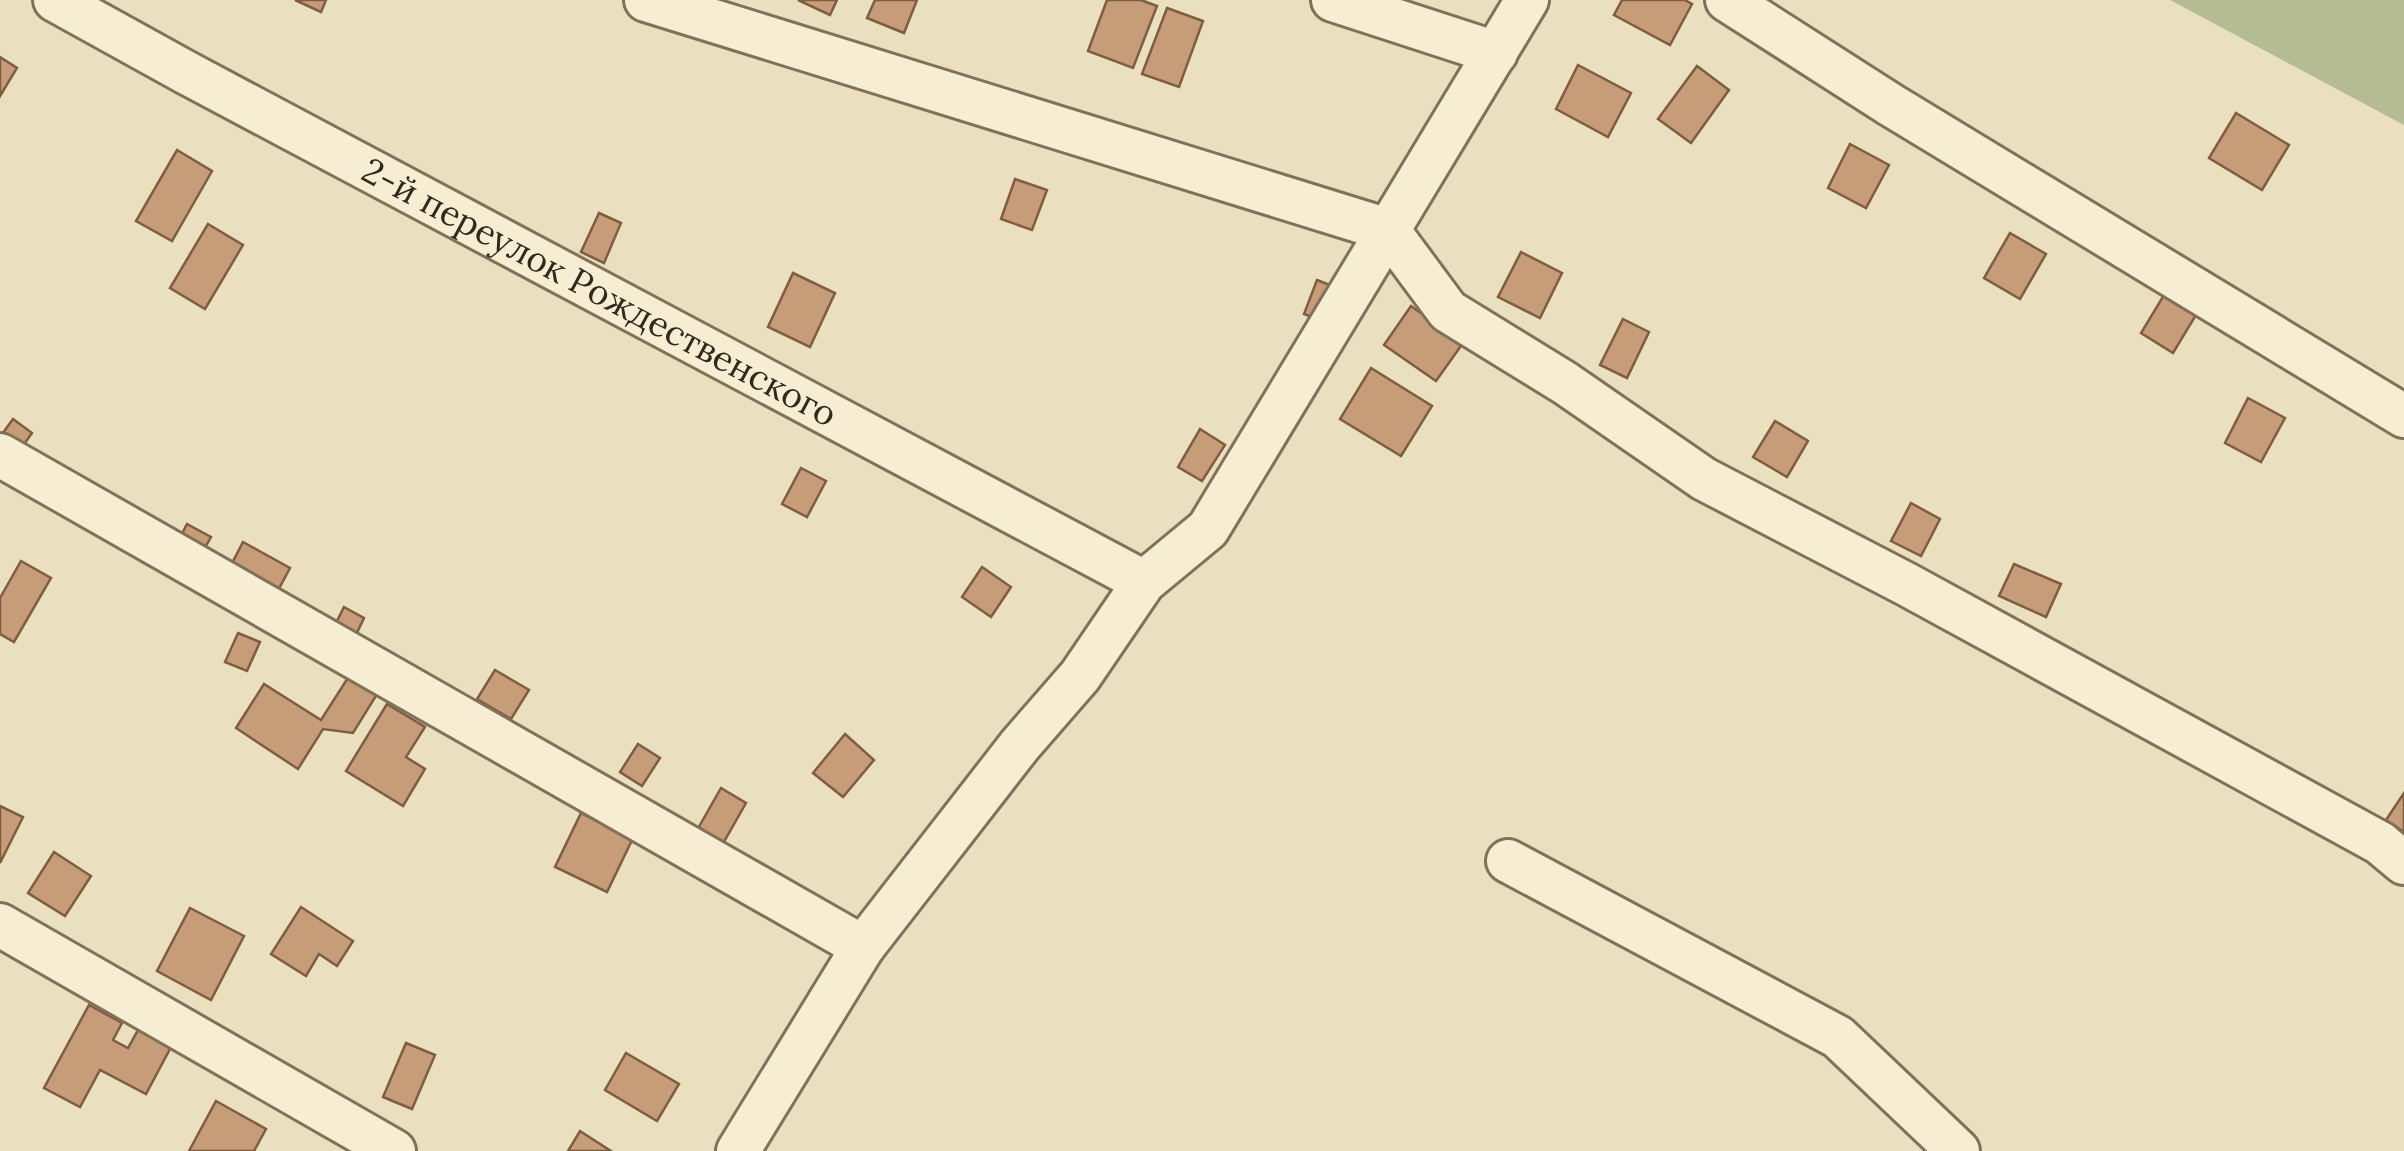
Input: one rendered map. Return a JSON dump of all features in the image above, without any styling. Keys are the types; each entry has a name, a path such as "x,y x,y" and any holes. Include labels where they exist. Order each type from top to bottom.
{"street":[{"path":"646,0 1388,230 1448,310 1566,383 1704,480 1924,593 2380,844 2404,862"},
{"path":"1332,0 1496,52"},
{"path":"738,1151 863,947 1020,745 1080,676 1144,582 1208,529 1527,0"},
{"path":"1727,0 1891,105 2404,416"},
{"name":"2-й переулок Рождественского","path":"71,4 187,73 1144,582"},
{"path":"0,455 863,947"},
{"path":"1508,861 1838,1037 1958,1151"},
{"path":"0,925 394,1151"}],"green space":[{"path":"2170,0 2404,0 2404,125"}],"building":[{"path":"295,0 326,0 321,12"},
{"path":"798,0 837,0 830,15"},
{"path":"875,0 917,0 904,33 867,18"},
{"path":"1107,0 1141,0 1157,6 1133,68 1088,51"},
{"path":"1622,0 1685,0 1692,4 1670,45 1614,15"},
{"path":"1167,8 1203,21 1179,87 1142,74"},
{"path":"0,57 17,68 0,96"},
{"path":"1578,65 1631,93 1608,137 1556,109"},
{"path":"1697,66 1729,90 1691,143 1658,119"},
{"path":"2236,113 2289,145 2262,190 2209,158"},
{"path":"1850,144 1889,165 1866,208 1828,188"},
{"path":"177,150 212,171 172,241 136,221"},
{"path":"1015,179 1047,190 1032,230 1001,219"},
{"path":"599,213 621,223 604,263 581,252"},
{"path":"208,224 243,245 205,309 170,288"},
{"path":"2010,233 2046,254 2020,299 1984,278"},
{"path":"1521,252 1562,273 1540,318 1498,297"},
{"path":"793,273 835,293 810,347 768,327"},
{"path":"1317,280 1340,289 1327,323 1304,314"},
{"path":"2164,295 2196,315 2173,353 2141,333"},
{"path":"1411,306 1463,343 1436,381 1384,345"},
{"path":"1623,319 1649,332 1627,378 1600,365"},
{"path":"1371,368 1432,406 1401,456 1340,419"},
{"path":"2248,398 2285,418 2261,462 2225,443"},
{"path":"13,419 32,433 13,460 0,437"},
{"path":"1775,421 1808,441 1787,477 1753,457"},
{"path":"1200,429 1225,445 1202,481 1178,467"},
{"path":"801,468 826,481 807,517 782,504"},
{"path":"1911,503 1940,519 1921,556 1891,541"},
{"path":"187,524 211,537 198,560 175,547"},
{"path":"243,542 290,568 275,596 228,571"},
{"path":"21,561 51,578 14,642 0,634 0,598"},
{"path":"2014,564 2061,584 2046,617 1999,596"},
{"path":"982,567 1011,587 991,617 962,597"},
{"path":"344,607 364,618 353,641 332,631"},
{"path":"238,633 260,642 247,671 225,662"},
{"path":"495,670 529,690 511,719 477,699"},
{"path":"351,673 379,691 353,733 323,729 298,769 236,728 264,684 321,720"},
{"path":"387,704 425,727 406,757 425,769 403,806 346,771"},
{"path":"845,734 874,760 843,797 813,773"},
{"path":"638,744 660,758 642,786 620,772"},
{"path":"721,788 746,803 721,847 696,832"},
{"path":"2404,793 2404,832 2386,820"},
{"path":"0,806 23,817 0,863"},
{"path":"581,813 633,838 607,892 555,867"},
{"path":"54,852 91,876 65,916 28,893"},
{"path":"301,907 353,941 337,966 319,954 306,976 271,954"},
{"path":"190,908 244,936 211,1000 157,971"},
{"path":"89,1005 122,1023 113,1040 128,1048 138,1030 171,1047 146,1094 100,1070 80,1107 44,1088"},
{"path":"406,1043 435,1055 412,1109 383,1097"},
{"path":"626,1053 679,1084 657,1121 605,1090"},
{"path":"216,1101 266,1129 254,1151 189,1151"},
{"path":"580,1131 611,1151 568,1151"}]}
